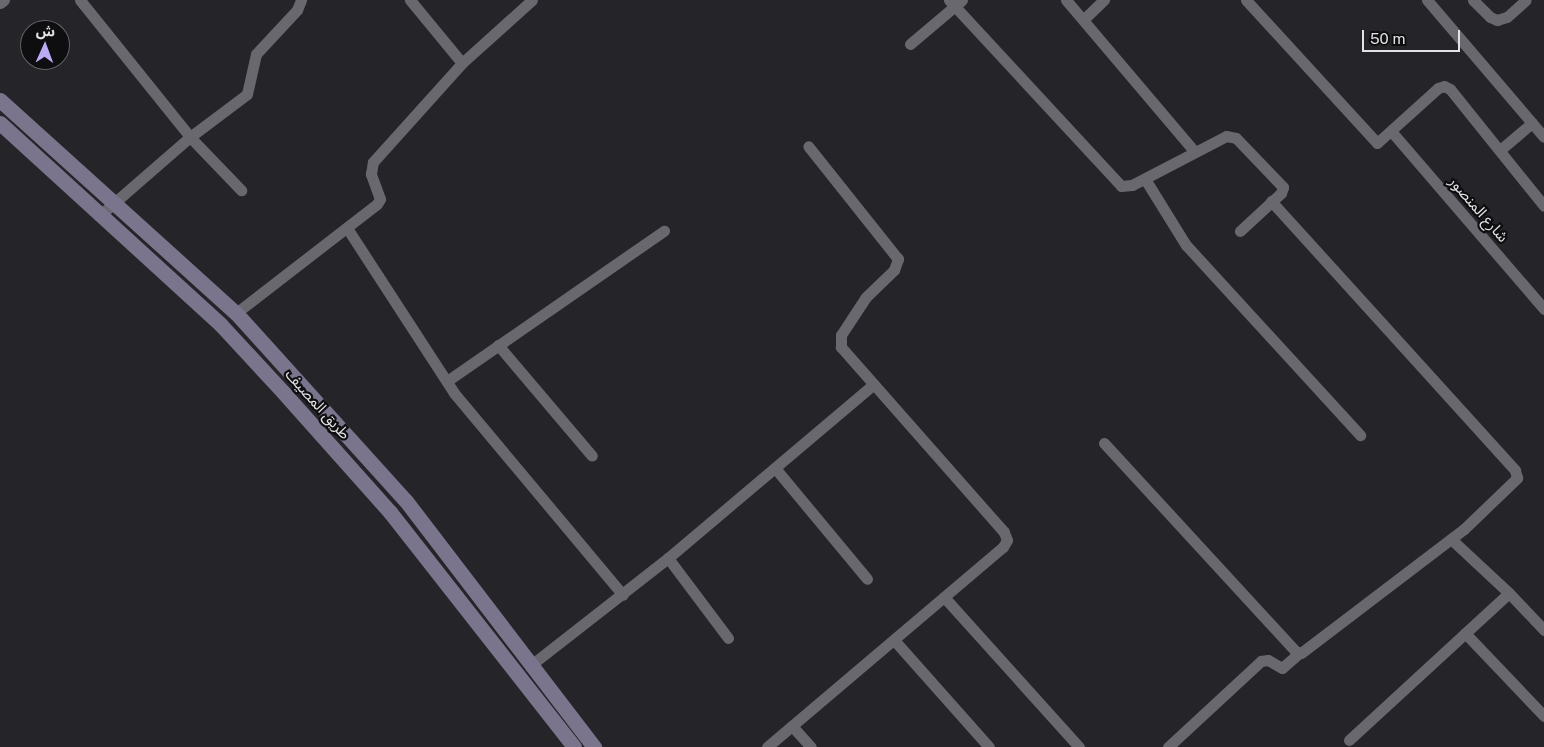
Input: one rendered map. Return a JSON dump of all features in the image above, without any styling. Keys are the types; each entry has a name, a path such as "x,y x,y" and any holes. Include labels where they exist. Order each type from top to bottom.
{"street":[{"path":"0,3 4,0"},
{"path":"80,0 190,137 241,190"},
{"path":"99,216 190,137 247,94 256,54 297,10 301,0"},
{"path":"410,0 462,63"},
{"path":"236,313 347,228 380,199 371,174 373,162 462,63 532,0"},
{"path":"1066,0 1195,152"},
{"path":"1084,19 1104,0"},
{"path":"1246,0 1377,143 1438,88 1444,86 1450,89 1544,206"},
{"path":"1427,0 1544,137"},
{"path":"1473,0 1497,20 1507,17 1526,0"},
{"path":"910,44 955,2 1121,186 1128,187 1226,136 1233,136 1282,184 1281,193 1240,231"},
{"name":"طريق المصيف","path":"0,100 236,313 406,501 594,747"},
{"name":"طريق المصيف","path":"0,123 99,216 220,325 283,392 396,519 574,747"},
{"path":"1500,150 1532,123"},
{"name":"شارع المنصور","path":"1391,131 1544,309"},
{"path":"767,747 1003,547 1006,536 841,347 839,339 866,297 894,270 898,259 808,146"},
{"path":"1145,179 1186,245 1360,435"},
{"path":"1168,747 1261,661 1268,660 1282,668 1299,653 1306,652 1345,618 1451,539 1516,480 1517,472 1271,202"},
{"path":"347,228 447,381 477,422 623,595"},
{"path":"447,381 664,231"},
{"path":"498,345 592,456"},
{"path":"532,665 623,595 873,385"},
{"path":"1104,443 1299,653"},
{"path":"775,468 867,579"},
{"path":"1451,539 1544,630"},
{"path":"668,558 728,638"},
{"path":"1349,740 1508,593"},
{"path":"944,597 1078,747"},
{"path":"1465,633 1544,716"},
{"path":"894,640 989,747"},
{"path":"792,726 811,747"}]}
